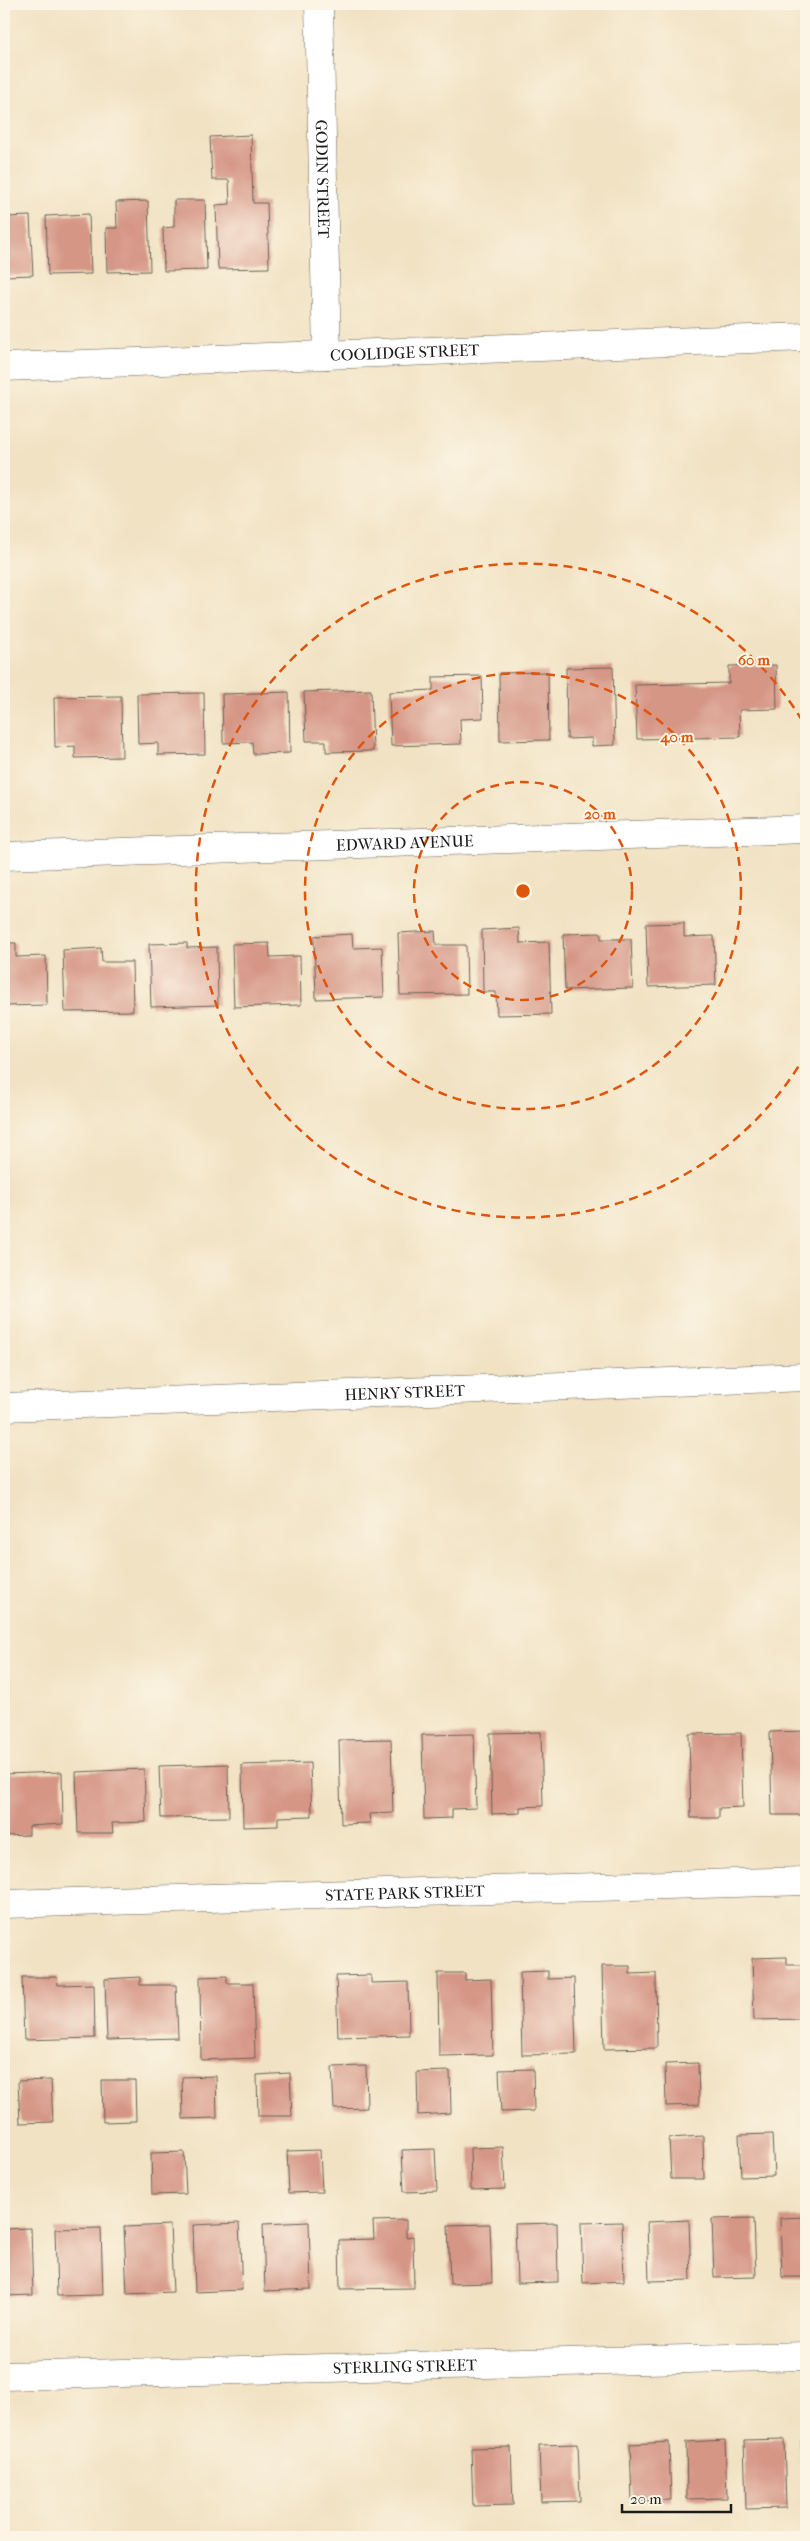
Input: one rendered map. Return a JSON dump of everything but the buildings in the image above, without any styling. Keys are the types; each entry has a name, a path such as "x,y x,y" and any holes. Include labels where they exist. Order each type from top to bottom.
{"street":[{"name":"GODIN STREET","path":"319,4 327,355"},
{"name":"COOLIDGE STREET","path":"4,367 806,337"},
{"name":"EDWARD AVENUE","path":"4,856 806,829"},
{"name":"HENRY STREET","path":"4,1406 806,1377"},
{"name":"STATE PARK STREET","path":"4,1904 806,1881"},
{"name":"STERLING STREET","path":"4,2376 806,2356"}]}
